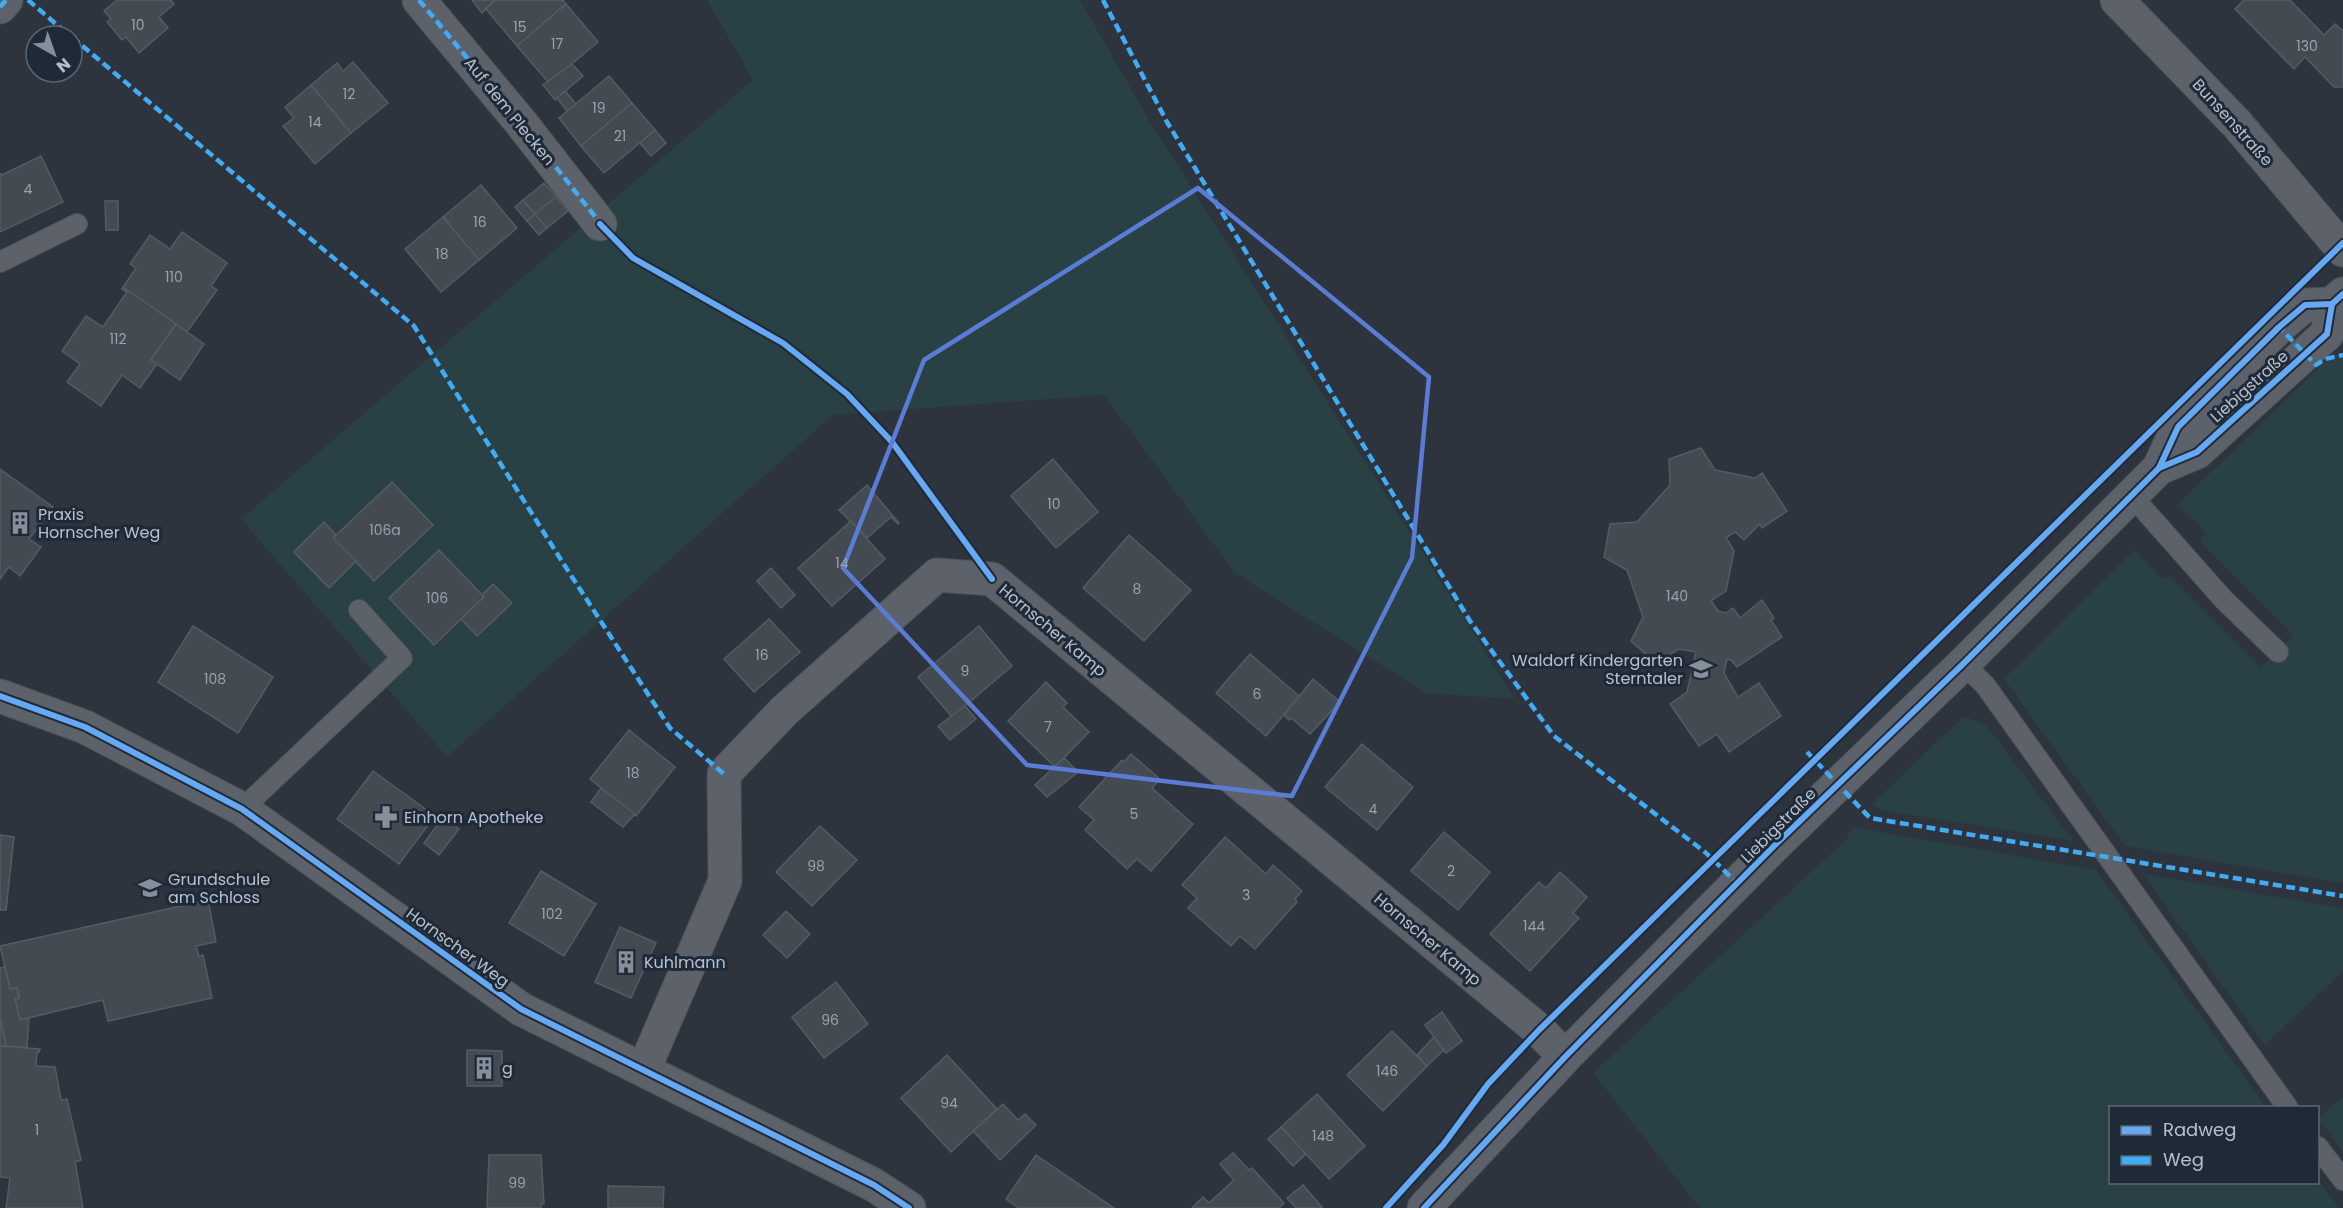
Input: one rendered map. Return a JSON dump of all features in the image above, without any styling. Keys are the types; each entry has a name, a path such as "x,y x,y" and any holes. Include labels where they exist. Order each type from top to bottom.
{"street":[{"path":"0,7 6,0"},
{"name":"Auf dem Plecken","path":"419,0 522,124 600,224"},
{"name":"Bunsenstraße","path":"2117,0 2237,124 2343,250"},
{"name":"Liebigstraße","path":"1424,1208 1565,1057 1783,837 1964,664 2159,468 2197,452 2327,334 2338,299"},
{"name":"Hornscher Kamp","path":"644,1069 725,881 724,774 784,711 937,574 992,579 1539,1030 1565,1057"},
{"name":"Hornscher Weg","path":"0,696 85,727 242,809 521,1009 874,1185 909,1208"}],"lane":[{"path":"0,262 77,224"},
{"path":"2132,496 2224,600 2278,652"},
{"path":"242,809 402,658 359,610"},
{"path":"1964,664 1985,685 2287,1106"},
{"path":"2319,1148 2343,1180"}],"highlighted area":[{"path":"1198,188 1429,377 1412,558 1292,796 1027,765 843,568 924,360"}],"green space":[{"path":"707,0 1080,0 1152,125 1515,699 1426,693 1235,573 1104,395 833,415 447,757 241,519 753,80"},
{"path":"2333,354 2343,355 2343,883 2125,846 2004,679 2134,550 2163,579 2168,575 2261,668 2293,635 2199,541 2207,533 2177,505"},
{"path":"1964,716 1987,726 2073,841 1881,810 1872,804"},
{"path":"1852,827 2096,870 2265,1106 2109,1106 2109,1184 2319,1184 2319,1180 2339,1208 1700,1208 1593,1073 1846,840"},
{"path":"2143,874 2343,908 2343,971 2265,1045"},
{"path":"2343,1097 2343,1152 2319,1119"}],"building":[{"path":"117,0 171,0 174,4 159,17 168,28 139,53 126,37 122,40 107,22 111,19 104,11"},
{"path":"472,0 495,0 482,13"},
{"path":"495,0 563,0 566,4 517,46 486,9"},
{"path":"2244,0 2290,0 2324,35 2335,24 2343,31 2343,87 2334,87 2305,57 2294,69 2235,9"},
{"path":"566,4 598,42 549,83 517,46"},
{"path":"353,62 388,103 351,133 311,85 337,63 343,71"},
{"path":"572,64 583,76 555,100 543,85"},
{"path":"609,76 632,103 581,146 559,118"},
{"path":"311,85 351,133 315,164 283,126 294,118 285,107"},
{"path":"565,91 576,104 567,111 557,98"},
{"path":"632,103 655,130 604,173 581,146"},
{"path":"655,130 666,143 651,156 640,143"},
{"path":"41,156 63,202 0,232 0,173 2,175"},
{"path":"544,183 556,197 535,214 523,200"},
{"path":"481,185 517,228 479,260 443,217"},
{"path":"556,197 568,211 547,228 535,214"},
{"path":"523,200 535,214 527,221 515,207"},
{"path":"105,201 118,201 118,230 106,230"},
{"path":"535,214 547,228 539,235 527,221"},
{"path":"443,217 479,260 441,292 405,249"},
{"path":"182,232 227,263 211,286 217,290 187,332 123,287 136,268 130,264 150,235 170,249"},
{"path":"123,287 176,324 151,360 157,364 140,388 122,375 101,406 67,382 80,364 62,351 86,316 103,327 127,292 122,289"},
{"path":"176,324 204,344 180,380 151,360"},
{"name":"Waldorf Kindergarten Sterntaler","path":"1701,448 1715,470 1755,478 1762,473 1787,511 1762,528 1760,524 1744,540 1735,532 1726,538 1734,551 1726,591 1711,601 1718,611 1726,613 1733,608 1740,618 1762,600 1774,618 1771,620 1782,637 1737,667 1727,659 1724,673 1738,697 1759,683 1781,716 1729,752 1717,734 1699,746 1670,704 1687,692 1696,652 1679,649 1656,663 1631,641 1643,617 1627,570 1604,557 1610,524 1637,522 1670,485 1669,459"},
{"path":"1053,459 1098,512 1056,548 1011,496"},
{"name":"Praxis Hornscher Weg","path":"0,469 53,507 29,539 41,547 20,576 9,567 0,579"},
{"path":"392,482 433,525 374,581 333,538"},
{"path":"867,485 899,523 891,517 867,538 839,510"},
{"path":"851,521 885,559 832,606 798,568"},
{"path":"324,522 336,535 333,538 356,561 329,588 294,552"},
{"path":"1129,535 1191,590 1144,641 1083,588"},
{"path":"439,550 484,597 434,645 389,598"},
{"path":"771,568 795,595 781,608 757,581"},
{"path":"493,584 512,603 477,636 461,619 484,597 482,595"},
{"path":"769,619 800,652 754,692 724,659"},
{"path":"193,626 273,677 238,733 158,682"},
{"path":"979,626 1012,666 952,717 918,677"},
{"path":"1250,654 1299,696 1266,736 1216,693"},
{"path":"1313,679 1340,702 1310,734 1284,715"},
{"path":"1046,682 1067,703 1063,707 1089,732 1055,767 1008,721"},
{"path":"965,706 976,719 950,740 938,726"},
{"path":"629,730 675,767 636,816 590,779"},
{"path":"1362,744 1413,787 1377,830 1325,787"},
{"path":"1131,754 1160,779 1152,788 1193,824 1151,871 1137,859 1127,869 1085,830 1094,820 1079,807 1122,760 1124,762"},
{"path":"1064,758 1078,772 1047,797 1035,785"},
{"name":"Einhorn Apotheke","path":"373,771 435,816 399,864 337,819"},
{"path":"601,788 635,814 623,827 591,802"},
{"path":"443,817 459,829 439,855 424,843"},
{"path":"820,826 857,860 812,906 776,872"},
{"path":"1444,832 1490,872 1458,910 1411,871"},
{"path":"0,835 14,837 6,910 0,910"},
{"path":"1225,837 1266,874 1273,865 1302,891 1295,899 1297,902 1255,949 1240,936 1231,946 1188,908 1197,898 1182,885"},
{"path":"541,871 596,904 564,956 509,923"},
{"path":"1560,872 1587,897 1573,913 1579,918 1530,971 1490,934 1539,882 1546,888"},
{"path":"208,900 216,942 196,946 199,956 203,955 212,998 108,1021 103,1000 20,1020 15,999 19,998 17,988 10,989 0,946"},
{"path":"786,911 810,934 787,958 763,935"},
{"name":"Kuhlmann","path":"620,927 656,943 631,998 595,982"},
{"path":"5,967 10,989 17,988 19,998 15,999 20,1020 29,1018 27,1048 6,1046 0,1018 0,968"},
{"path":"836,982 868,1024 824,1058 792,1017"},
{"path":"1442,1012 1462,1041 1446,1053 1425,1025"},
{"path":"0,1018 6,1046 0,1046"},
{"path":"1392,1031 1427,1066 1383,1111 1347,1075"},
{"path":"1434,1037 1444,1050 1427,1066 1417,1055"},
{"path":"0,1046 40,1049 37,1052 36,1066 55,1067 61,1100 67,1099 81,1160 75,1162 83,1208 6,1208 10,1178 0,1177"},
{"name":"g","path":"467,1050 502,1051 502,1086 467,1086"},
{"path":"947,1055 997,1109 951,1152 901,1098"},
{"path":"1317,1094 1365,1146 1329,1179 1281,1127"},
{"path":"1003,1104 1018,1120 1025,1114 1036,1125 1000,1160 973,1131"},
{"path":"1281,1127 1306,1154 1293,1166 1268,1139"},
{"path":"1233,1153 1249,1170 1252,1168 1284,1203 1279,1208 1192,1208 1203,1197 1209,1203 1234,1180 1220,1164"},
{"path":"489,1155 541,1155 544,1204 541,1204 541,1208 487,1208"},
{"path":"1036,1155 1114,1208 1019,1208 1006,1199"},
{"path":"1303,1185 1322,1208 1296,1208 1287,1198"},
{"path":"608,1186 664,1187 663,1208 608,1208"}],"marked path":[{"path":"0,7 6,0"},
{"path":"28,0 56,24"},
{"path":"419,0 522,124 604,228"},
{"path":"1103,0 1167,122 1470,621 1554,736 1706,853 1738,884"},
{"path":"84,47 414,326 670,728 724,774"},
{"path":"2277,325 2316,365 2325,359 2343,355"},
{"path":"1807,752 1870,818 2343,896"}],"cycle path":[{"path":"600,224 633,258 783,343 847,394 892,442 992,579"},
{"path":"1386,1208 1443,1145 1488,1084 1539,1030 2343,243"},
{"path":"1424,1208 1565,1057 1775,845 1963,664 2159,468 2197,452 2327,334 2332,304 2343,294"},
{"path":"2159,468 2178,427 2279,327 2305,305 2332,304"},
{"path":"0,696 85,727 242,809 521,1009 874,1185 909,1208"}],"place":[{"name":"Praxis Hornscher Weg","path":"20,523"},
{"name":"Waldorf Kindergarten Sterntaler","path":"1701,669"},
{"name":"Einhorn Apotheke","path":"386,817"},
{"name":"Grundschule am Schloss","path":"150,888"},
{"name":"Kuhlmann","path":"626,962"},
{"name":"g","path":"484,1068"}]}
